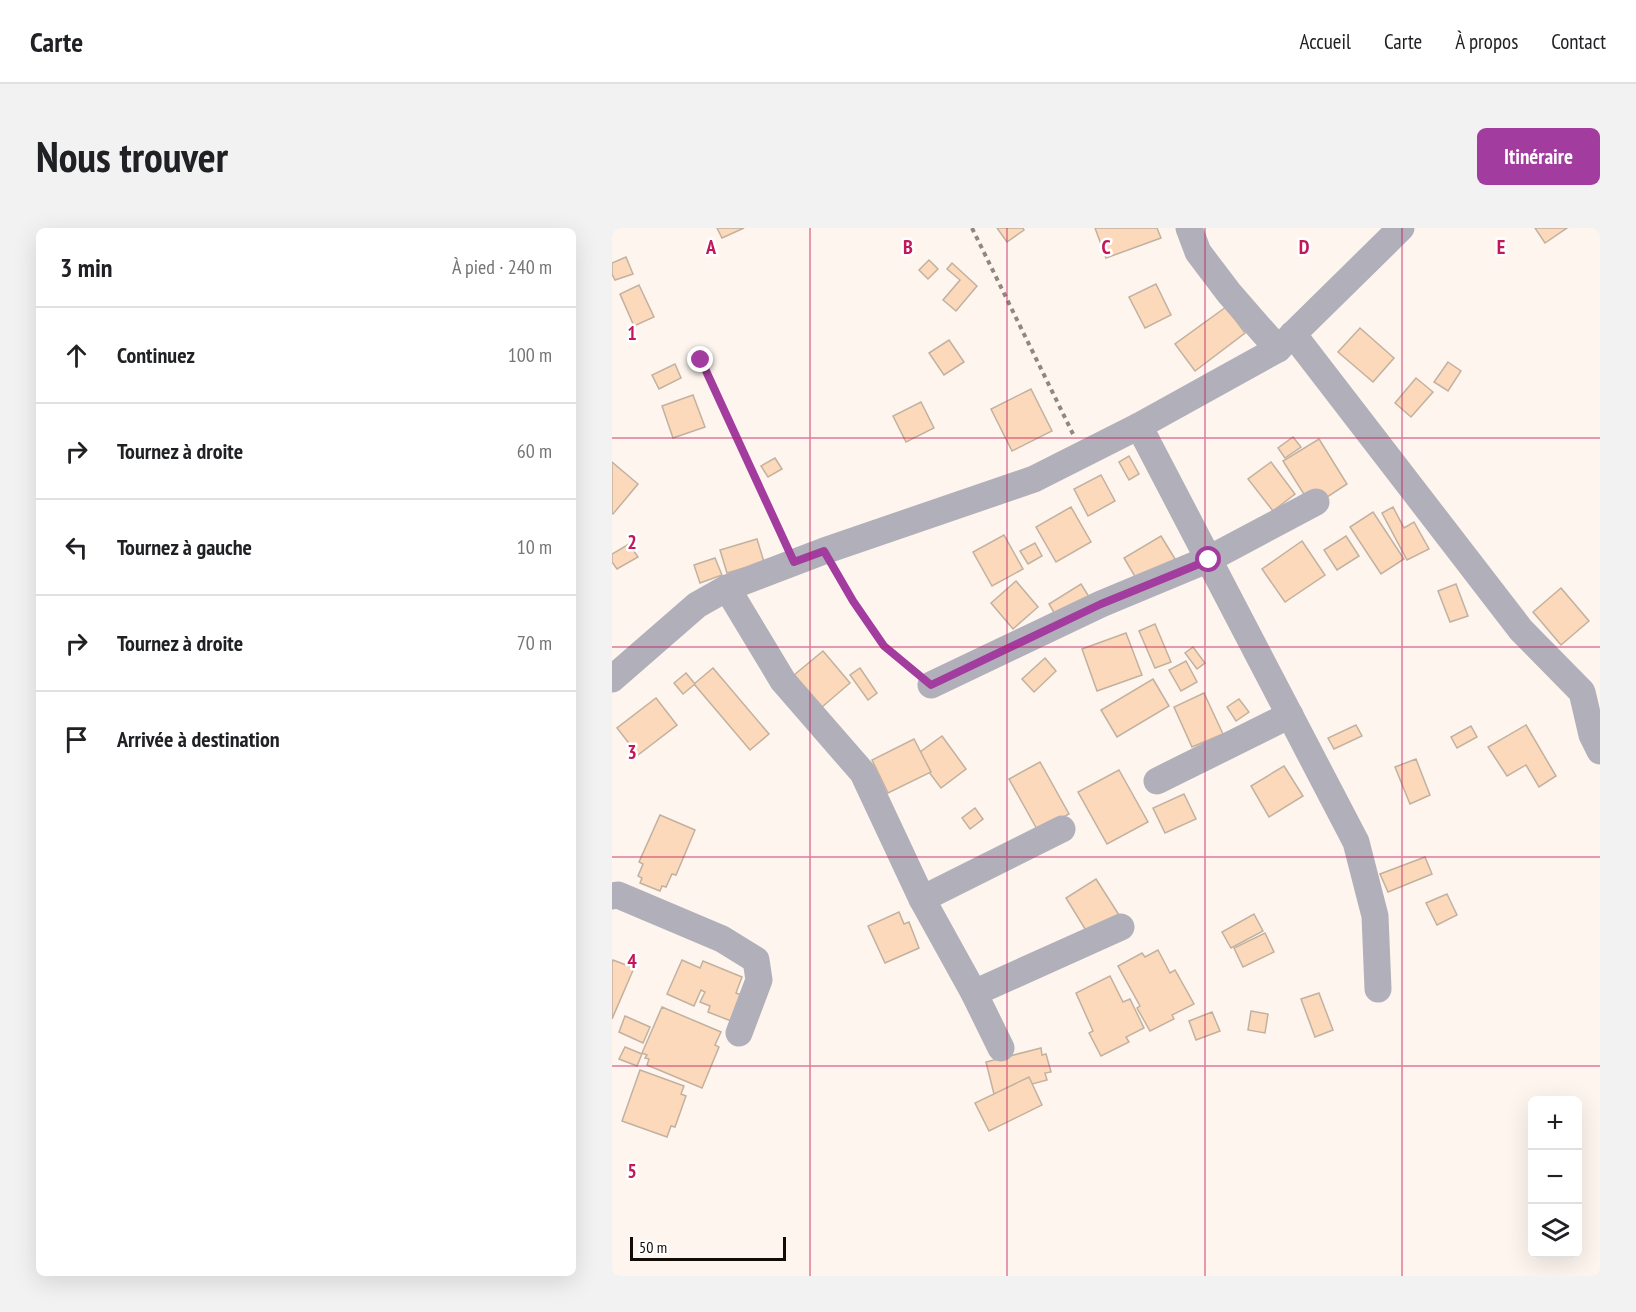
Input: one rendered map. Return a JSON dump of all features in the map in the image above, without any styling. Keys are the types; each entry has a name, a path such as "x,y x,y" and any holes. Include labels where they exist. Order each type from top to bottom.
{"street":[{"path":"1189,228 1198,252 1229,293 1285,342 1521,630 1582,692 1592,735 1600,751"},
{"path":"617,665 697,605 727,588 824,551 1034,478 1139,426 1285,342 1401,228"},
{"path":"1139,426 1356,842 1375,916 1378,989"},
{"path":"931,685 1101,604 1209,560 1316,502"},
{"path":"727,588 783,681 863,773 922,899 974,993 1001,1048"},
{"path":"1157,781 1290,715"},
{"path":"922,899 1062,829"},
{"path":"612,896 618,895 722,939 756,960 759,980 739,1033"},
{"path":"974,993 1121,927"}],"path":[{"path":"972,228 1083,453"},
{"path":"701,360 794,562"},
{"path":"824,551 853,601 884,646 931,685"}],"building":[{"path":"717,228 744,228 722,238"},
{"path":"997,228 1023,228 1024,230 1007,242"},
{"path":"1095,228 1157,228 1161,238 1106,258"},
{"path":"1535,228 1567,228 1545,243"},
{"path":"626,257 633,274 615,280 612,274 612,263"},
{"path":"929,260 938,269 928,279 919,270"},
{"path":"952,263 977,286 956,311 943,300 960,280 947,269"},
{"path":"1156,284 1171,315 1145,328 1129,297"},
{"path":"639,285 654,317 634,326 620,294"},
{"path":"1226,307 1245,333 1195,371 1175,344"},
{"path":"1360,328 1394,358 1373,382 1338,352"},
{"path":"949,340 964,362 944,375 929,353"},
{"path":"1448,362 1461,371 1448,391 1434,382"},
{"path":"675,364 681,378 659,389 652,375"},
{"path":"1416,378 1433,392 1411,417 1395,403"},
{"path":"1031,389 1052,431 1012,451 991,409"},
{"path":"693,395 705,427 673,438 662,406"},
{"path":"921,402 934,428 906,442 893,416"},
{"path":"1293,437 1301,447 1285,458 1278,448"},
{"path":"1319,439 1347,484 1312,507 1283,461"},
{"path":"1129,456 1139,474 1129,480 1119,462"},
{"path":"775,458 782,469 768,477 761,466"},
{"path":"612,462 638,484 613,514 612,513"},
{"path":"1271,462 1295,494 1273,511 1248,479"},
{"path":"1101,475 1115,501 1088,516 1074,489"},
{"path":"1071,507 1091,542 1056,562 1036,527"},
{"path":"1393,507 1404,528 1414,522 1429,549 1407,560 1382,513"},
{"path":"1373,512 1404,559 1381,574 1350,527"},
{"path":"1004,535 1023,569 992,586 973,552"},
{"path":"1161,536 1183,572 1146,595 1124,558"},
{"path":"1346,536 1359,556 1337,570 1324,550"},
{"path":"757,539 764,562 727,573 720,550"},
{"path":"1302,541 1325,575 1285,602 1262,569"},
{"path":"1035,543 1042,556 1028,564 1020,551"},
{"path":"629,544 638,557 617,569 612,562 612,554"},
{"path":"715,558 722,575 700,583 694,565"},
{"path":"1016,581 1038,607 1013,629 991,603"},
{"path":"1081,584 1096,608 1063,628 1049,604"},
{"path":"1456,584 1468,616 1450,622 1438,591"},
{"path":"1561,588 1589,621 1561,645 1533,612"},
{"path":"1155,624 1171,662 1155,668 1139,631"},
{"path":"1126,633 1142,675 1097,691 1082,649"},
{"path":"1193,647 1205,663 1197,669 1185,653"},
{"path":"823,651 850,683 815,713 788,680"},
{"path":"1045,658 1056,671 1034,692 1022,679"},
{"path":"1186,661 1197,682 1181,691 1169,670"},
{"path":"713,668 769,734 750,750 694,684"},
{"path":"860,668 877,693 868,700 850,675"},
{"path":"686,673 695,684 683,694 674,683"},
{"path":"1153,679 1169,706 1117,737 1101,710"},
{"path":"1204,693 1223,734 1192,747 1174,707"},
{"path":"656,698 677,725 638,755 617,728"},
{"path":"1239,699 1249,712 1236,721 1227,707"},
{"path":"1356,725 1362,736 1334,749 1328,738"},
{"path":"1526,725 1556,776 1539,787 1526,765 1507,776 1488,747"},
{"path":"1471,726 1477,737 1457,748 1451,737"},
{"path":"942,736 966,769 941,788 916,755"},
{"path":"914,739 931,772 888,793 872,760"},
{"path":"1416,759 1430,795 1410,804 1395,767"},
{"path":"1040,762 1069,814 1038,831 1009,779"},
{"path":"1284,766 1303,796 1269,817 1251,786"},
{"path":"1119,770 1148,822 1107,844 1078,792"},
{"path":"1184,794 1196,819 1165,833 1153,808"},
{"path":"975,808 983,819 970,829 962,818"},
{"path":"660,815 695,830 676,875 672,874 666,887 662,886 660,891 640,883 642,878 638,876 643,864 639,862"},
{"path":"1425,857 1432,874 1388,892 1380,874"},
{"path":"1096,879 1121,918 1090,937 1066,898"},
{"path":"1447,894 1457,915 1437,925 1426,903"},
{"path":"899,912 904,924 909,922 919,948 885,963 868,926"},
{"path":"1254,914 1263,931 1231,948 1222,932"},
{"path":"1265,933 1274,952 1243,967 1234,948"},
{"path":"1158,950 1170,973 1175,970 1194,1004 1172,1015 1174,1019 1150,1031 1137,1008 1140,1006 1118,966 1142,953 1145,957"},
{"path":"613,960 634,968 612,1019 612,963"},
{"path":"682,960 700,968 703,961 742,977 736,993 741,995 731,1021 708,1012 710,1006 700,1002 705,992 701,990 694,1006 667,994"},
{"path":"1110,976 1123,1002 1130,999 1144,1028 1126,1037 1129,1042 1101,1056 1089,1033 1093,1031 1076,993"},
{"path":"1319,993 1333,1030 1315,1037 1301,999"},
{"path":"662,1007 721,1032 715,1045 719,1047 702,1088 647,1065 649,1059 645,1058 647,1055 642,1053"},
{"path":"1251,1011 1268,1014 1265,1033 1248,1030"},
{"path":"1212,1012 1220,1031 1196,1040 1189,1021"},
{"path":"625,1016 650,1027 643,1043 619,1032"},
{"path":"625,1047 642,1054 637,1066 619,1059"},
{"path":"1041,1048 1042,1055 1046,1054 1051,1072 1045,1073 1047,1080 994,1094 986,1062"},
{"path":"640,1070 684,1086 681,1094 686,1096 675,1127 671,1126 667,1137 622,1121"},
{"path":"1029,1077 1042,1105 989,1131 975,1103"}],"route":[{"path":"701,360 794,562 824,551 853,601 884,646 931,685 1101,604 1209,560"}]}
